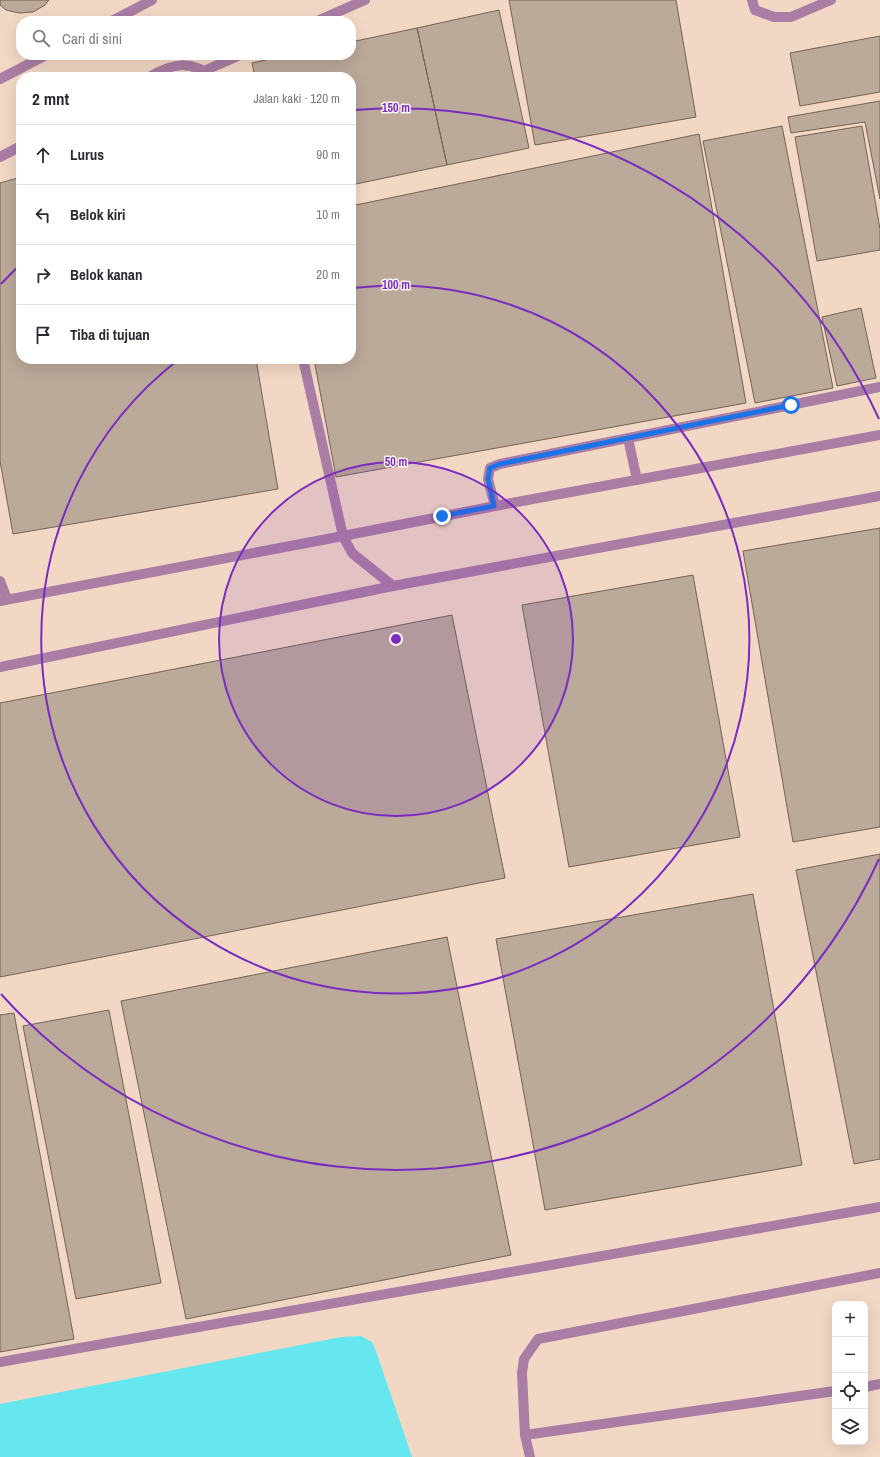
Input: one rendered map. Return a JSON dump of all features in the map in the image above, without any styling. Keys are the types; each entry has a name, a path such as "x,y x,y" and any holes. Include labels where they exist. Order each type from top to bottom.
{"lane":[{"path":"122,16 152,0"},
{"path":"328,16 365,0"},
{"path":"752,0 755,10 774,17 791,17 831,0"},
{"path":"0,79 36,60"},
{"path":"210,72 231,60"},
{"path":"158,72 165,68 180,65 191,65 203,72"},
{"path":"0,157 16,149"},
{"path":"304,364 343,536 352,553 393,586"},
{"path":"494,506 488,479 490,468 500,464 880,387"},
{"path":"0,581 3,600 494,506 880,435"},
{"path":"628,438 637,480"},
{"path":"0,667 393,586 880,496"},
{"path":"0,1362 880,1207"},
{"path":"530,1457 525,1435 522,1373 524,1359 538,1339 880,1272"},
{"path":"868,1386 880,1384"},
{"path":"525,1435 832,1391"}],"shaded area":[{"path":"0,0 880,0 880,1457 0,1457"}],"water":[{"path":"361,1336 372,1342 376,1351 412,1457 0,1457 0,1404 341,1337"}],"building":[{"path":"0,0 49,0 45,5 33,12 19,13 6,10 0,5"},
{"path":"509,0 676,0 696,117 535,145"},
{"path":"499,10 529,148 447,165 417,28"},
{"path":"417,28 447,165 356,184 356,72 254,72 252,63 266,60 356,60 356,41"},
{"path":"880,36 880,92 800,106 790,53"},
{"path":"880,101 880,199 865,122 791,133 788,117"},
{"path":"782,126 833,388 755,403 703,141"},
{"path":"862,126 880,229 880,250 817,261 795,137"},
{"path":"699,134 746,403 336,477 315,364 356,364 356,205"},
{"path":"16,178 16,364 257,364 278,489 13,534 0,461 0,183"},
{"path":"861,308 876,378 837,386 822,317"},
{"path":"880,528 880,827 793,842 743,551"},
{"path":"693,575 740,837 569,867 522,605"},
{"path":"452,615 505,878 0,977 0,703"},
{"path":"880,854 880,1159 854,1164 796,870"},
{"path":"753,894 802,1165 545,1210 496,939"},
{"path":"447,937 511,1255 186,1319 121,1001"},
{"path":"109,1010 161,1283 76,1299 23,1026"},
{"path":"14,1013 74,1339 0,1352 0,1015"}],"route":[{"path":"442,516 494,506 488,479 490,468 500,464 791,405"}]}
